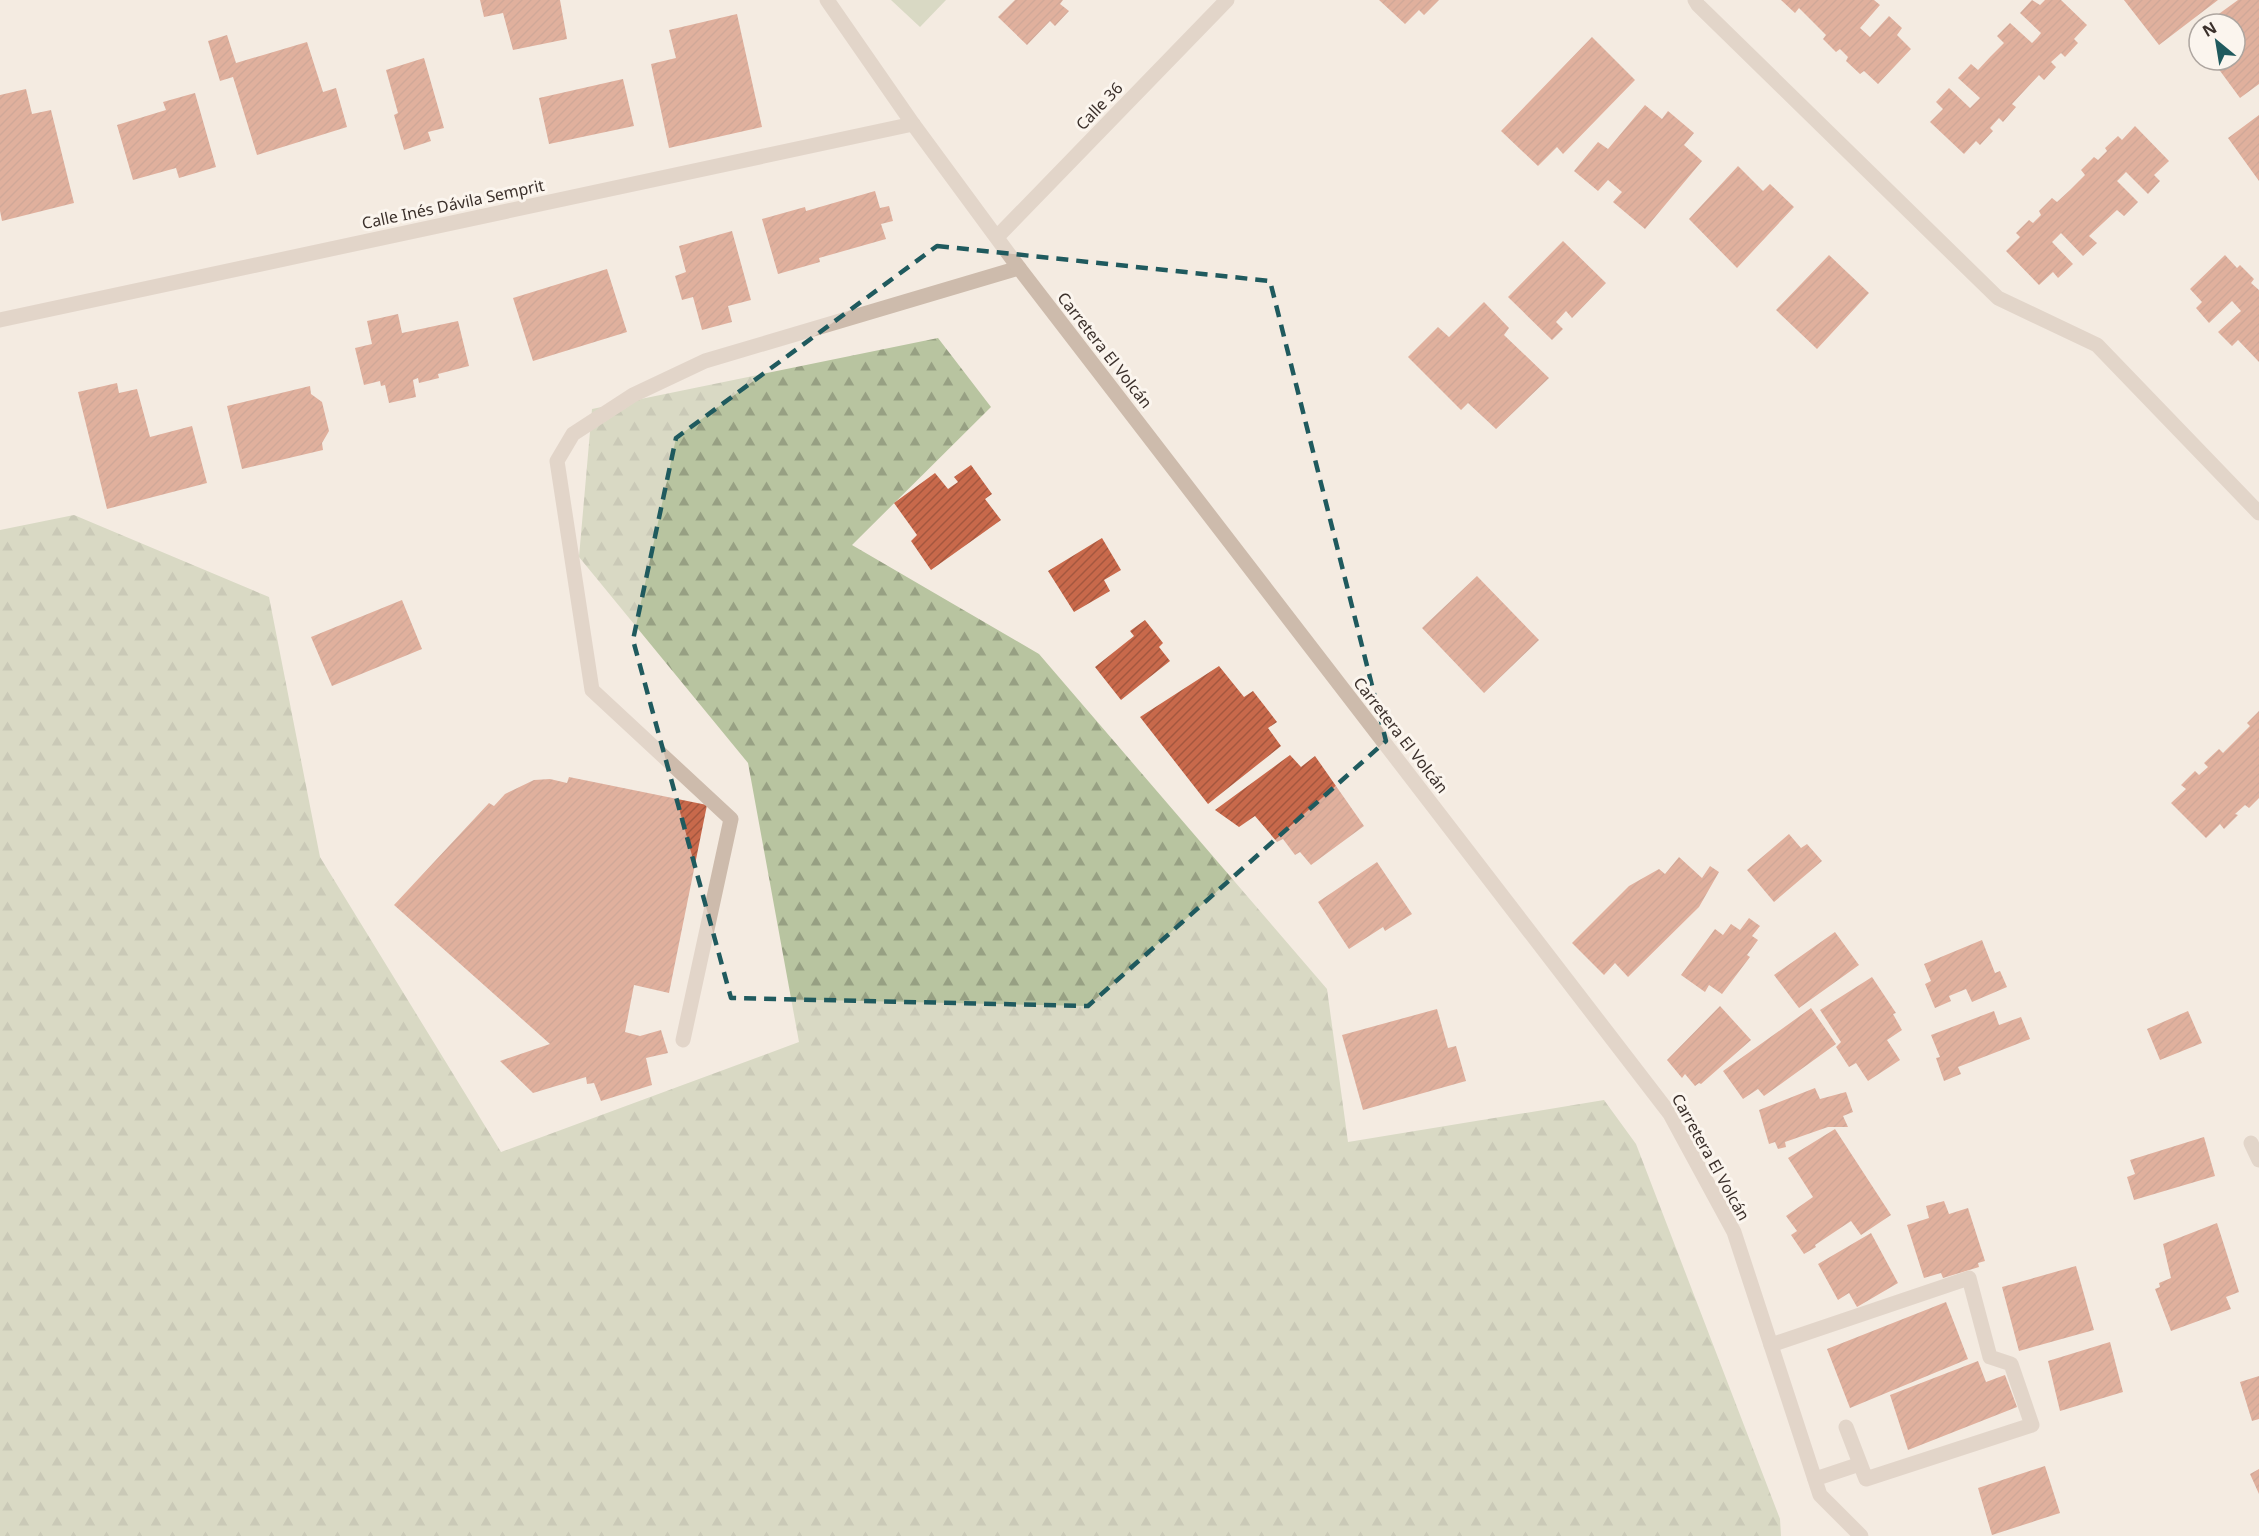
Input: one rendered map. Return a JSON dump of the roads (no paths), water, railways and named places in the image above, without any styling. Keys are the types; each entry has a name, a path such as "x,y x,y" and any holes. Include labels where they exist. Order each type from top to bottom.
{"street":[{"name":"Carretera El Volcán","path":"827,0 913,124 1018,268 1670,1114 1734,1232 1820,1495 1861,1536"},
{"name":"Calle 36","path":"997,237 1227,0"},
{"path":"1695,0 1998,298 2097,345 2259,513"},
{"name":"Calle Inés Dávila Semprit","path":"0,320 913,124"},
{"path":"683,1040 731,819 592,690 557,461 573,434 633,395 705,361 1018,268"},
{"path":"2252,1143 2259,1160"},
{"path":"1771,1346 1969,1278 1990,1357 2011,1364 2032,1425 1866,1479 1846,1427"},
{"path":"1815,1479 1860,1464"}]}
